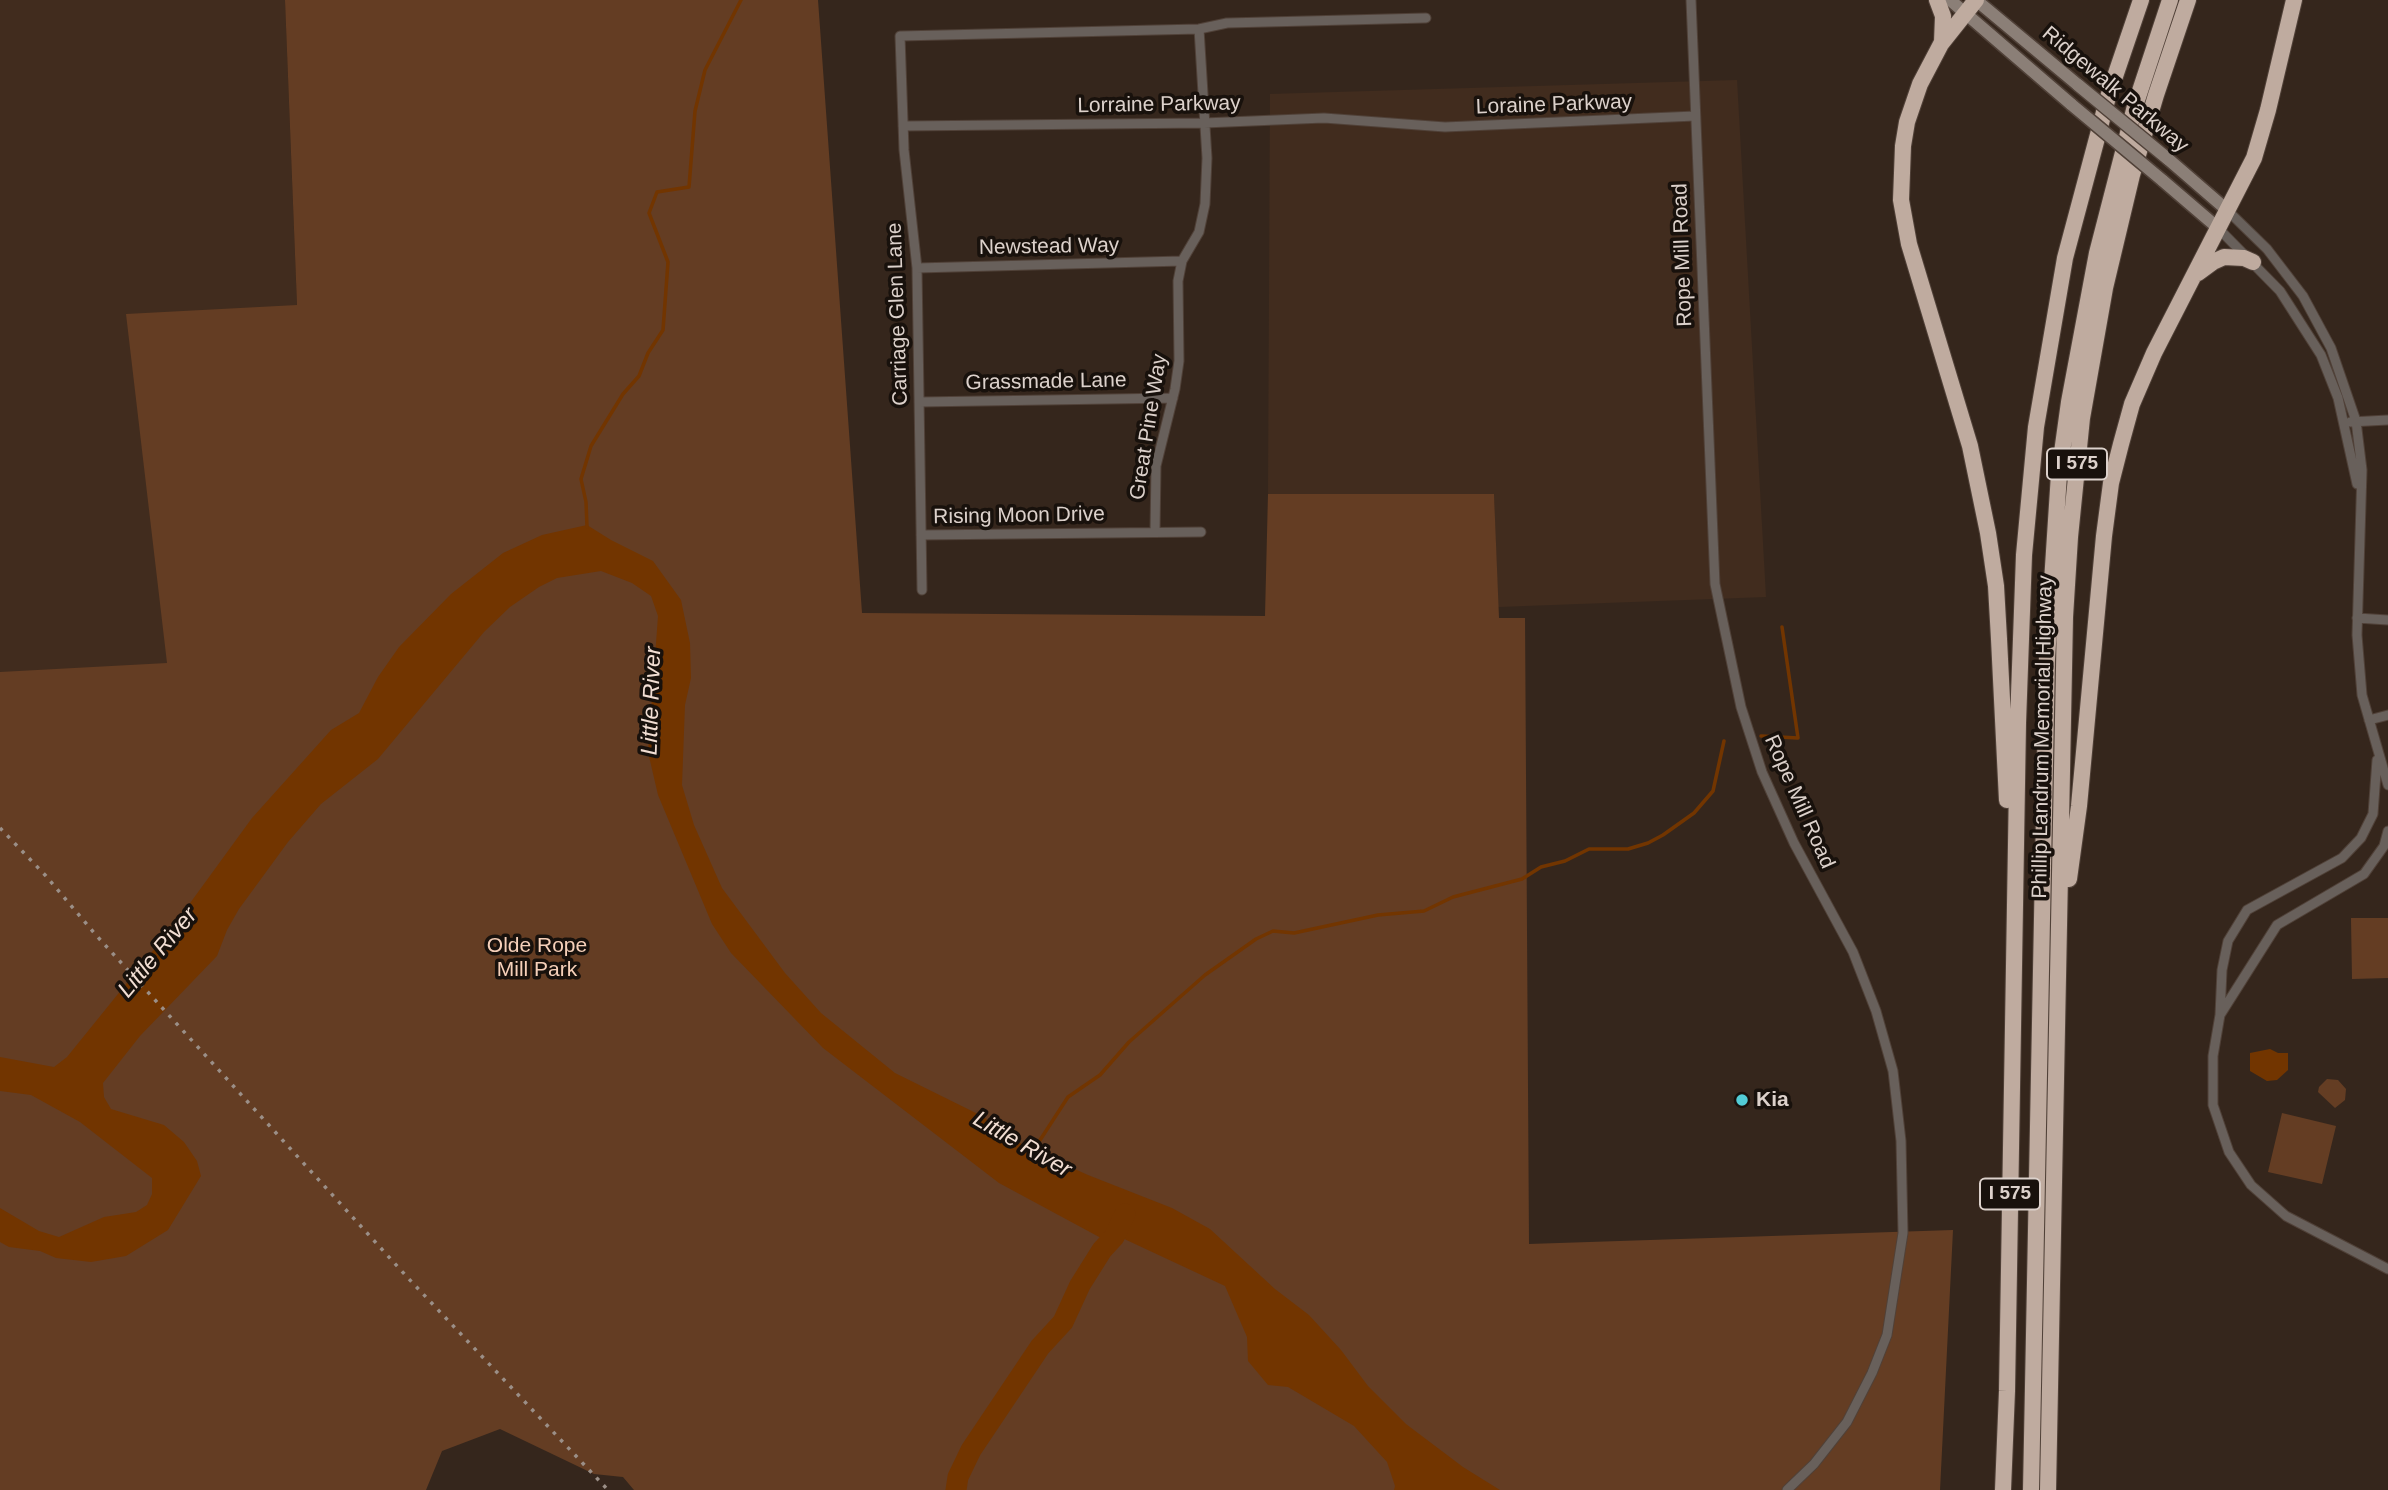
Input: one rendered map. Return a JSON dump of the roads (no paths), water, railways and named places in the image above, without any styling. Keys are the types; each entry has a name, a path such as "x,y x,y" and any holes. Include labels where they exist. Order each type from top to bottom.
{"highway":[{"path":"1937,0 1944,25 1941,44"},
{"path":"1976,0 1941,44 1920,84 1907,122 1901,171 1901,200 1909,244 1959,406 1988,533 1997,599 2004,765 2015,897"},
{"name":"Phillip Landrum Memorial Highway","path":"2003,1490 2018,723 2024,555 2036,427 2052,327 2081,190 2108,97 2141,0"},
{"path":"2031,1490 2047,671 2059,474 2082,330 2103,228 2135,106 2170,0"},
{"name":"Phillip Landrum Memorial Highway","path":"2048,1490 2066,617 2070,537 2082,418 2092,353 2117,232 2156,95 2188,0"},
{"path":"2059,942 2079,806 2098,590 2111,483 2128,418 2142,379 2254,158 2294,0"},
{"path":"2194,277 2224,257 2244,258 2253,262"}],"main road":[{"name":"Ridgewalk Parkway","path":"1950,0 2218,228"},
{"name":"Ridgewalk Parkway","path":"1976,0 2227,210"}],"street":[{"name":"Rope Mill Road","path":"1691,0 1710,509 1715,584 1725,640 1741,707 1762,772 1794,843 1853,952 1876,1011 1893,1071 1902,1141 1903,1233 1887,1335 1872,1373 1847,1422 1814,1464 1787,1490"},
{"path":"1199,29 1227,23 1426,18"},
{"name":"Carriage Glen Lane","path":"922,590 917,268 904,127 900,36 1199,29"},
{"name":"Great Pine Way","path":"1155,532 1156,466 1180,361 1178,281 1182,261 1199,232 1205,204 1207,158 1199,29"},
{"name":"Loraine Parkway","path":"1414,125 1445,127 1695,116"},
{"name":"Lorraine Parkway","path":"904,127 1204,123 1324,118 1414,125"},
{"path":"2227,210 2267,249 2303,296 2331,348 2356,421 2362,470 2357,618 2362,695 2388,785"},
{"path":"2218,228 2290,304 2315,345 2334,387 2345,423 2360,496"},
{"name":"Newstead Way","path":"917,268 1182,261"},
{"name":"Grassmade Lane","path":"919,402 1173,398"},
{"path":"2345,423 2388,420"},
{"name":"Rising Moon Drive","path":"921,535 1201,532"},
{"path":"2357,618 2388,620"},
{"path":"2369,720 2388,715"},
{"path":"2376,748 2377,779 2373,814 2361,838 2342,858 2247,910 2228,941 2222,970 2220,1015 2213,1056 2213,1105 2230,1152 2251,1185 2286,1216 2388,1269"},
{"path":"2220,1015 2277,925 2364,874 2384,846 2388,831"}],"water":[{"name":"Little River","path":"587,525 653,561 681,600 690,643 691,678 685,705 682,785 694,825 722,888 785,973 821,1013 895,1073 982,1116 1024,1146 1172,1208 1210,1229 1275,1289 1309,1315 1341,1350 1368,1386 1406,1424 1463,1467 1500,1490 1394,1490 1387,1462 1354,1426 1288,1387 1268,1385 1248,1361 1247,1337 1225,1286 1120,1237 1101,1238 999,1183 823,1048 731,953 712,924 658,795 648,752 658,616 651,596 632,583 601,571 557,578 539,587 510,607 484,632 378,759 321,804 288,842 239,909 217,956 140,1036 103,1083 104,1097 111,1109 164,1125 184,1142 197,1161 201,1176 168,1230 126,1256 91,1262 56,1258 40,1251 9,1247 0,1242 0,1208 39,1231 59,1237 104,1217 136,1212 147,1205 152,1194 152,1178 80,1122 31,1095 0,1091 0,1057 54,1067 67,1057 177,921 252,818 331,730 359,713 378,677 399,647 451,594 503,553 542,535"},
{"path":"2270,1049 2278,1053 2288,1053 2288,1070 2277,1080 2267,1081 2250,1071 2250,1053"}],"waterway":[{"path":"587,527 586,502 581,479 591,446 623,394 639,376 648,353 663,330 668,262 649,213 657,192 689,187 695,111 705,70 741,0"},
{"path":"1761,736 1798,738 1782,627"},
{"name":"Little River","path":"1031,1154 1068,1097 1100,1075 1129,1042 1205,975 1256,939 1273,931 1294,933 1378,915 1424,911 1453,897 1522,879 1541,867 1565,861 1589,849 1628,849 1648,843 1694,813 1713,791 1724,741"},
{"path":"956,1490 958,1477 971,1450 1040,1347 1063,1322 1080,1285 1102,1250 1114,1237 1125,1214"}],"railway":[{"path":"0,828 408,1278 608,1490"}],"place":[{"name":"Kia","path":"1742,1100"}],"park label":[{"name":"Olde Rope Mill Park","path":"537,958"}]}
